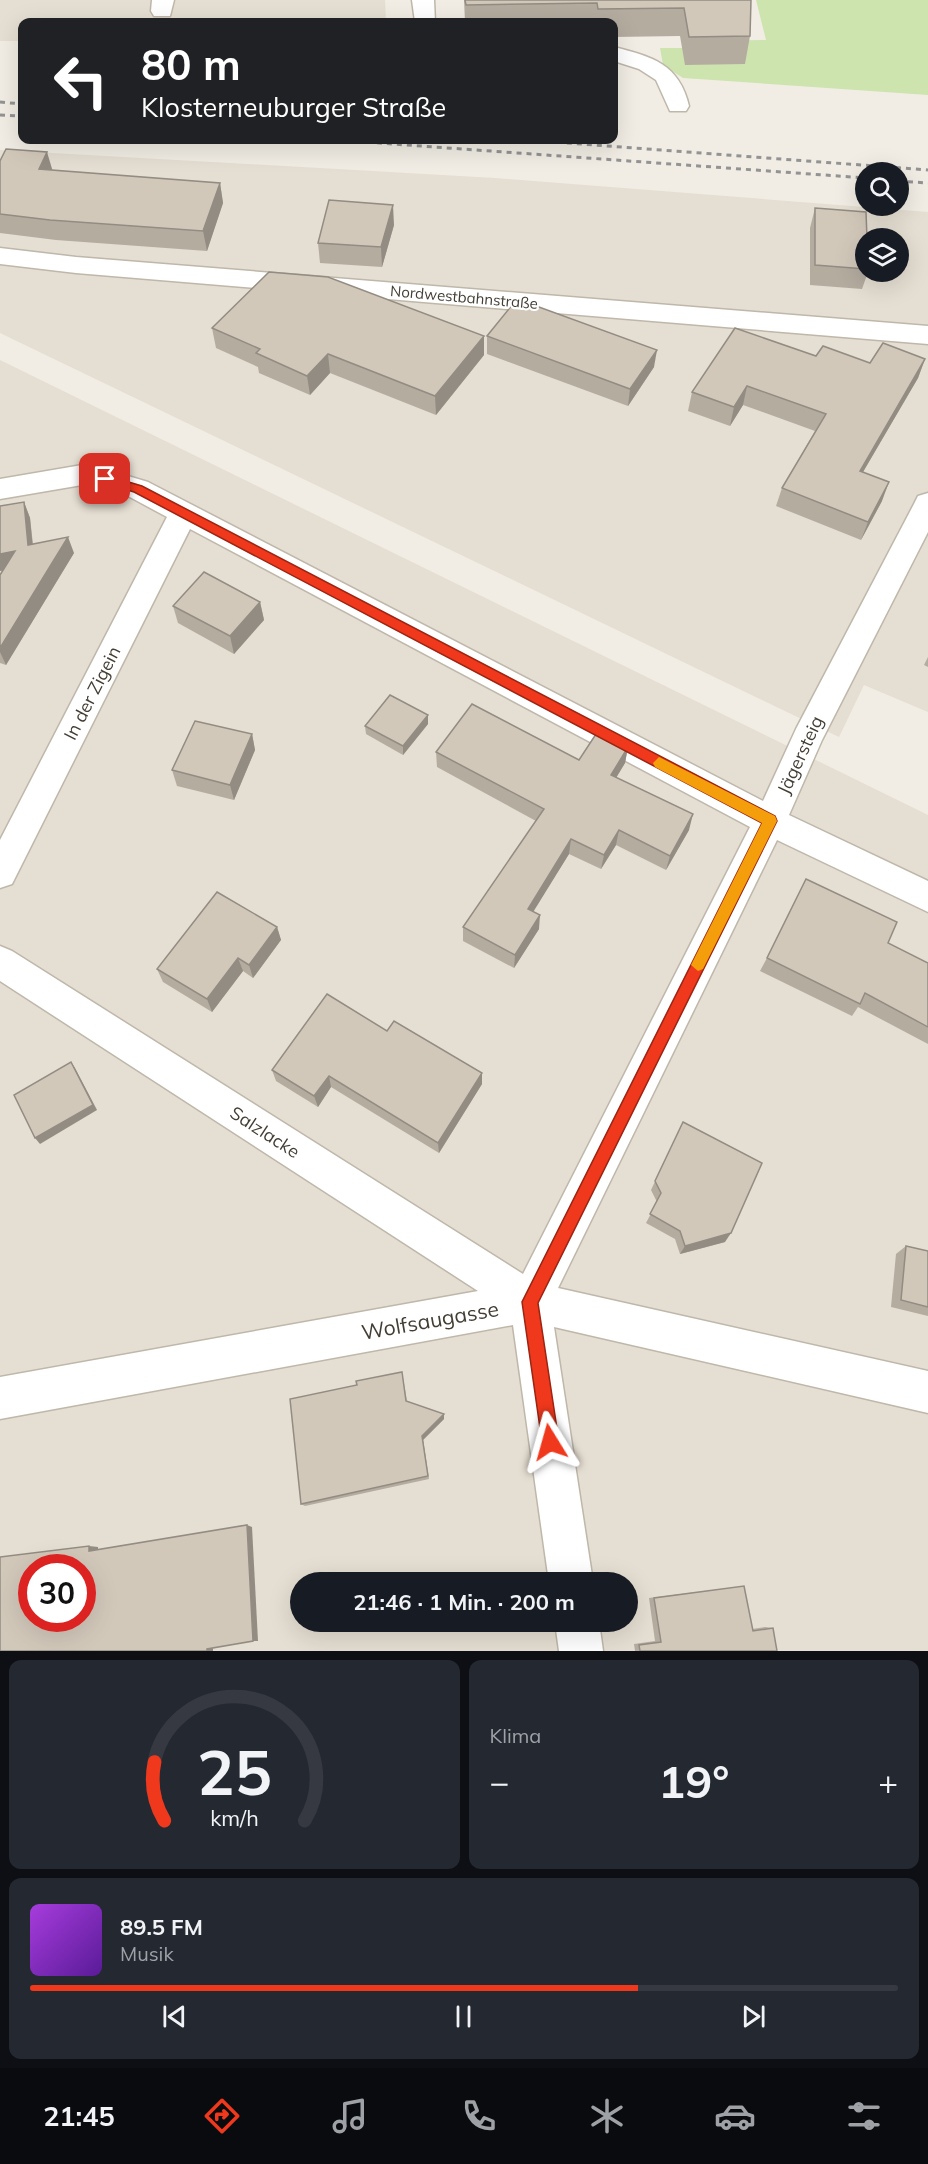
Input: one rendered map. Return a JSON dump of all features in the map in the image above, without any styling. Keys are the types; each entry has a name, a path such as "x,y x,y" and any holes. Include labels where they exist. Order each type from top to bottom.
{"street":[{"path":"423,0 425,18"},
{"path":"618,55 656,68 668,78 675,89 678,106"},
{"name":"Nordwestbahnstraße","path":"0,256 87,266 928,334"},
{"path":"0,489 88,474 138,489 770,821 928,897"},
{"name":"Jägersteig","path":"530,1302 770,821 807,738 928,504"},
{"name":"In der Zigein","path":"0,873 184,513"},
{"name":"Salzlacke","path":"0,962 530,1302"},
{"path":"530,1302 570,1572"},
{"name":"Wolfsaugasse","path":"0,1398 530,1302 928,1392"},
{"path":"578,1632 581,1651"}],"shaded area":[{"path":"0,0 385,0 386,18 18,18 18,41 0,41"},
{"path":"0,150 495,178 855,206 855,216 909,216 909,211 928,212 928,712 864,685 839,737 0,333"},
{"path":"0,360 928,815 928,1651 0,1651"}],"green space":[{"path":"756,0 928,0 928,95 683,78 663,65 660,48 685,48 684,41 766,40"}],"building":[{"path":"465,0 751,0 750,36 689,37 684,8 598,9 597,3 466,5"},
{"path":"6,149 47,152 39,169 220,183 203,231 50,220 0,214 0,161"},
{"path":"329,200 393,205 381,247 318,243"},
{"path":"815,208 855,211 855,216 866,216 867,228 855,228 855,268 815,265"},
{"path":"269,272 328,277 484,336 435,396 328,354 307,376 256,353 260,349 212,328"},
{"path":"517,299 657,350 630,389 487,336"},
{"path":"735,328 816,356 823,346 870,363 883,343 925,359 860,471 889,482 868,522 782,488 826,414 747,386 734,407 692,392"},
{"path":"24,502 28,545 68,537 0,648 0,575 15,551 0,554 0,506"},
{"path":"204,572 260,602 230,636 173,606"},
{"path":"390,695 428,715 403,746 365,726"},
{"path":"472,704 579,760 598,731 628,747 611,775 693,814 670,856 619,830 604,855 571,839 528,909 540,915 515,955 463,927 544,809 436,752"},
{"path":"195,721 252,734 230,785 172,770"},
{"path":"806,879 897,922 888,943 928,963 928,1027 865,993 860,1004 767,958"},
{"path":"217,892 277,927 249,965 238,958 207,999 157,969"},
{"path":"327,994 387,1031 394,1021 482,1073 438,1143 329,1076 314,1096 272,1070"},
{"path":"71,1062 93,1105 35,1138 14,1095"},
{"path":"683,1122 762,1163 731,1233 685,1246 680,1231 650,1214 661,1193 655,1181"},
{"path":"906,1246 928,1251 928,1307 901,1300"},
{"path":"402,1372 406,1401 444,1414 422,1436 428,1476 301,1504 290,1399 357,1385 356,1381"},
{"path":"247,1525 253,1641 207,1649 207,1651 0,1651 0,1557 18,1555 18,1632 96,1632 96,1554 24,1554 89,1546 89,1551"},
{"path":"744,1586 753,1631 773,1628 777,1651 640,1651 639,1645 661,1642 654,1598"}],"railway":[{"path":"0,102 18,104"},
{"path":"0,115 18,116"},
{"path":"393,144 855,177"},
{"path":"580,144 928,170"},
{"path":"909,182 928,183"}],"slow traffic":[{"path":"659,763 770,821 698,965"}],"route":[{"path":"105,479 138,489 770,821 530,1302 550,1442"}]}
